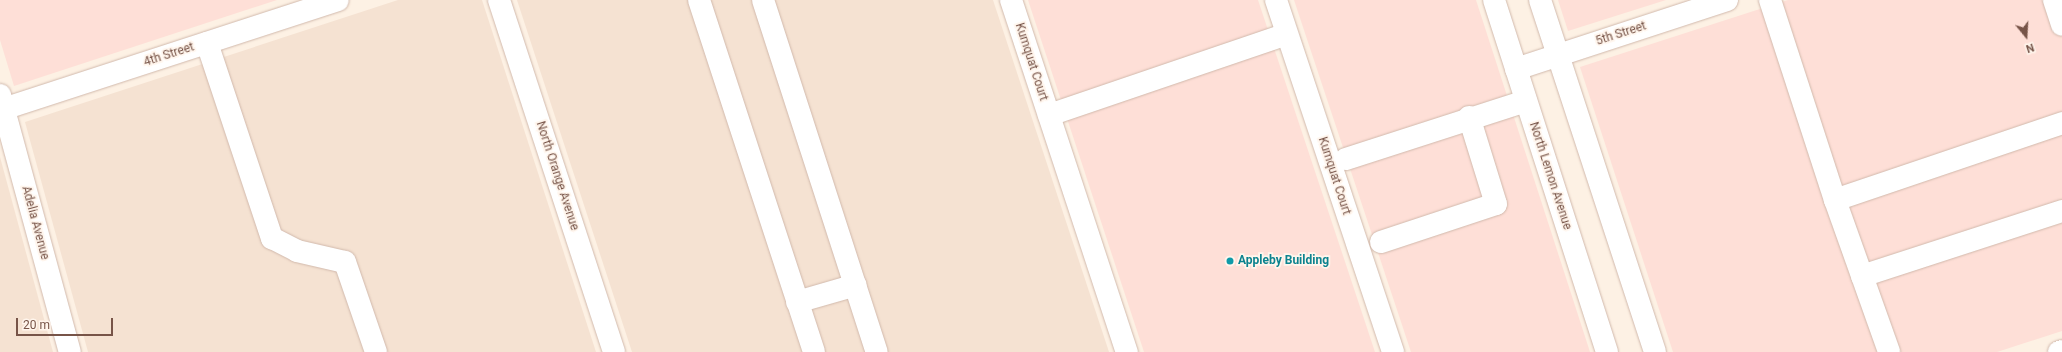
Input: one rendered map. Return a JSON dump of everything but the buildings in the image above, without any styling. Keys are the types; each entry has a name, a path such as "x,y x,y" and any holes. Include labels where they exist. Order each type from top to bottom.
{"street":[{"name":"4th Street","path":"1,105 207,43 338,0"},
{"name":"North Orange Avenue","path":"499,0 614,352"},
{"path":"699,0 814,352"},
{"path":"764,0 877,352"},
{"name":"Kumquat Court","path":"1011,0 1126,352"},
{"name":"Kumquat Court","path":"1276,0 1393,352"},
{"name":"North Lemon Avenue","path":"1494,0 1607,352"},
{"path":"1540,0 1655,352"},
{"name":"5th Street","path":"1516,69 1558,54 1727,0"},
{"path":"1770,0 1835,200 1889,352"},
{"path":"2054,0 2062,25"},
{"path":"1049,115 1287,34"},
{"path":"207,43 272,238 297,251 345,262 376,352"},
{"path":"1346,159 1469,117 1526,101"},
{"name":"Adelia Avenue","path":"1,105 70,352"},
{"path":"1381,242 1496,204 1469,117"},
{"path":"1835,200 2062,124"},
{"path":"1862,276 2062,211"},
{"path":"797,302 856,285"},
{"path":"2058,352 2062,351"}],"shaded area":[{"path":"0,0 277,0 14,86 0,40"},
{"path":"398,0 482,0 596,352 88,352 25,122"},
{"path":"517,0 993,0 1109,352 632,352"},
{"path":"1028,0 1258,0 1375,352 1144,352"},
{"path":"1294,0 1476,0 1590,352 1411,352"},
{"path":"1558,0 1666,0 1568,31"},
{"path":"1788,0 2062,0 2062,331 1997,352 1673,352 1580,67"},
{"path":"0,157 53,352 0,352"}],"place":[{"name":"Appleby Building","path":"1230,261"}]}
